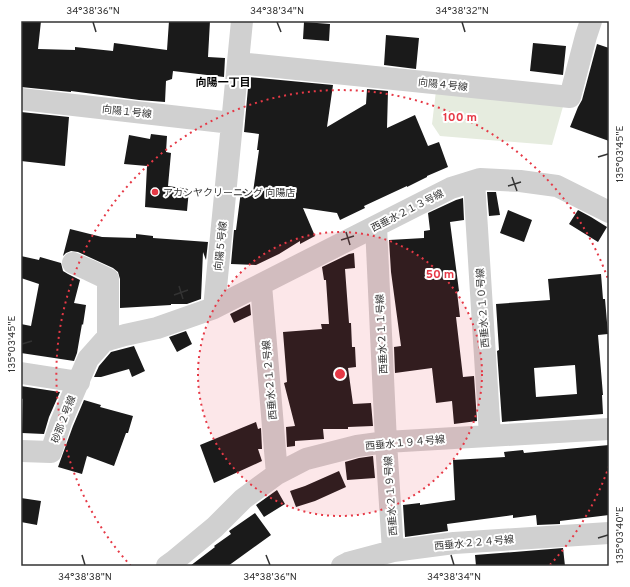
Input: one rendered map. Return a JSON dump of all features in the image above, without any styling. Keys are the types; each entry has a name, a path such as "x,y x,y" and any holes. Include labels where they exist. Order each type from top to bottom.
{"street":[{"name":"向陽５号線","path":"214,308 242,21"},
{"name":"向陽４号線","path":"238,63 570,97 591,21"},
{"name":"向陽１号線","path":"21,99 232,123"},
{"name":"西垂水２１３号線","path":"214,308 451,188 474,180 487,179 520,181 557,186 609,212"},
{"name":"西垂水２１０号線","path":"474,180 490,436"},
{"name":"西垂水２１１号線","path":"376,226 386,442"},
{"path":"73,263 108,279 108,340"},
{"name":"西垂水２１２号線","path":"261,285 277,474"},
{"path":"21,373 79,382 88,359 104,341 157,328 214,308"},
{"name":"砂那２号線","path":"21,451 51,452 61,422 79,382"},
{"name":"西垂水１９４号線","path":"166,566 215,527 243,499 277,474 306,459 356,446 386,442 609,429"},
{"name":"西垂水２１９号線","path":"386,442 393,551"},
{"name":"西垂水２２４号線","path":"342,566 393,551 454,543 609,533"}],"shaded area":[{"path":"436,91 564,103 552,145 440,136 432,124"}],"building":[{"path":"21,21 41,21 38,49 75,50 75,47 113,51 114,43 167,50 169,21 210,21 208,57 225,58 224,77 173,71 172,79 166,81 165,102 71,91 21,87"},
{"path":"304,22 330,24 329,41 303,39"},
{"path":"386,35 419,38 416,69 384,65"},
{"path":"533,43 566,46 563,75 530,71"},
{"path":"597,44 609,48 609,141 570,127 582,100"},
{"path":"249,77 333,85 327,127 366,104 367,89 388,91 387,128 415,115 428,146 439,142 448,167 364,206 365,208 340,220 337,213 303,208 315,236 300,244 300,241 279,254 256,265 231,264 234,230 236,230 241,191 253,192 259,150 257,150 259,134 244,132"},
{"path":"21,112 69,117 65,166 21,161"},
{"path":"151,134 167,136 166,152 171,153 168,186 189,189 187,211 145,207 147,166 124,164 129,135 150,139"},
{"path":"487,192 496,192 500,215 489,216"},
{"path":"463,198 464,220 450,222 459,291 457,292 460,317 456,317 463,377 474,376 477,421 454,424 452,401 436,403 432,368 395,373 394,347 401,346 391,272 389,240 424,238 424,231 430,230 428,213"},
{"path":"508,210 532,220 524,242 500,233"},
{"path":"578,210 607,227 598,242 569,224"},
{"path":"70,229 102,237 136,238 136,234 153,236 153,238 208,242 206,260 203,252 201,299 187,304 120,308 120,279 118,272 113,268 78,252 71,251 63,256"},
{"path":"354,253 355,268 345,269 349,323 351,323 352,347 355,347 356,367 348,368 353,404 371,403 373,426 348,427 348,429 323,429 324,439 295,441 295,446 287,447 286,427 295,426 284,383 287,382 283,332 322,329 321,324 329,324 326,280 324,280 322,267"},
{"path":"21,256 39,260 40,257 61,263 63,271 80,280 74,303 86,305 77,353 74,361 21,353 21,324 31,326 39,284 21,278"},
{"path":"601,274 608,334 598,335 603,395 603,414 502,422 497,351 499,350 496,304 550,300 548,279","holes":["575,365 577,394 536,397 534,368"]},
{"path":"250,304 251,315 234,323 230,314"},
{"path":"186,331 192,344 177,352 169,337"},
{"path":"134,346 145,371 132,377 129,369 101,377 94,377 99,366 111,352"},
{"path":"21,386 60,392 49,417 44,434 22,433 23,399 21,398"},
{"path":"84,400 101,405 100,407 133,416 128,433 126,433 114,466 87,456 82,474 58,467"},
{"path":"256,422 258,429 261,428 262,449 258,449 262,461 214,483 200,445"},
{"path":"609,445 609,515 560,521 560,524 537,525 536,515 513,518 513,515 447,524 448,531 405,537 403,505 420,503 420,505 455,500 453,460 505,457 504,452 523,450 524,453"},
{"path":"373,456 375,478 347,480 345,462"},
{"path":"339,471 346,487 315,501 296,507 290,491"},
{"path":"277,490 285,504 264,517 256,505"},
{"path":"21,498 41,501 37,525 21,522"},
{"path":"255,513 271,535 228,566 190,566 231,534 229,531"},
{"path":"563,548 565,566 476,566 475,555"}],"place":[{"name":"アカシヤクリーニング 向陽店","path":"155,192"}],"district":[{"name":"向陽一丁目","path":"223,82"}]}
